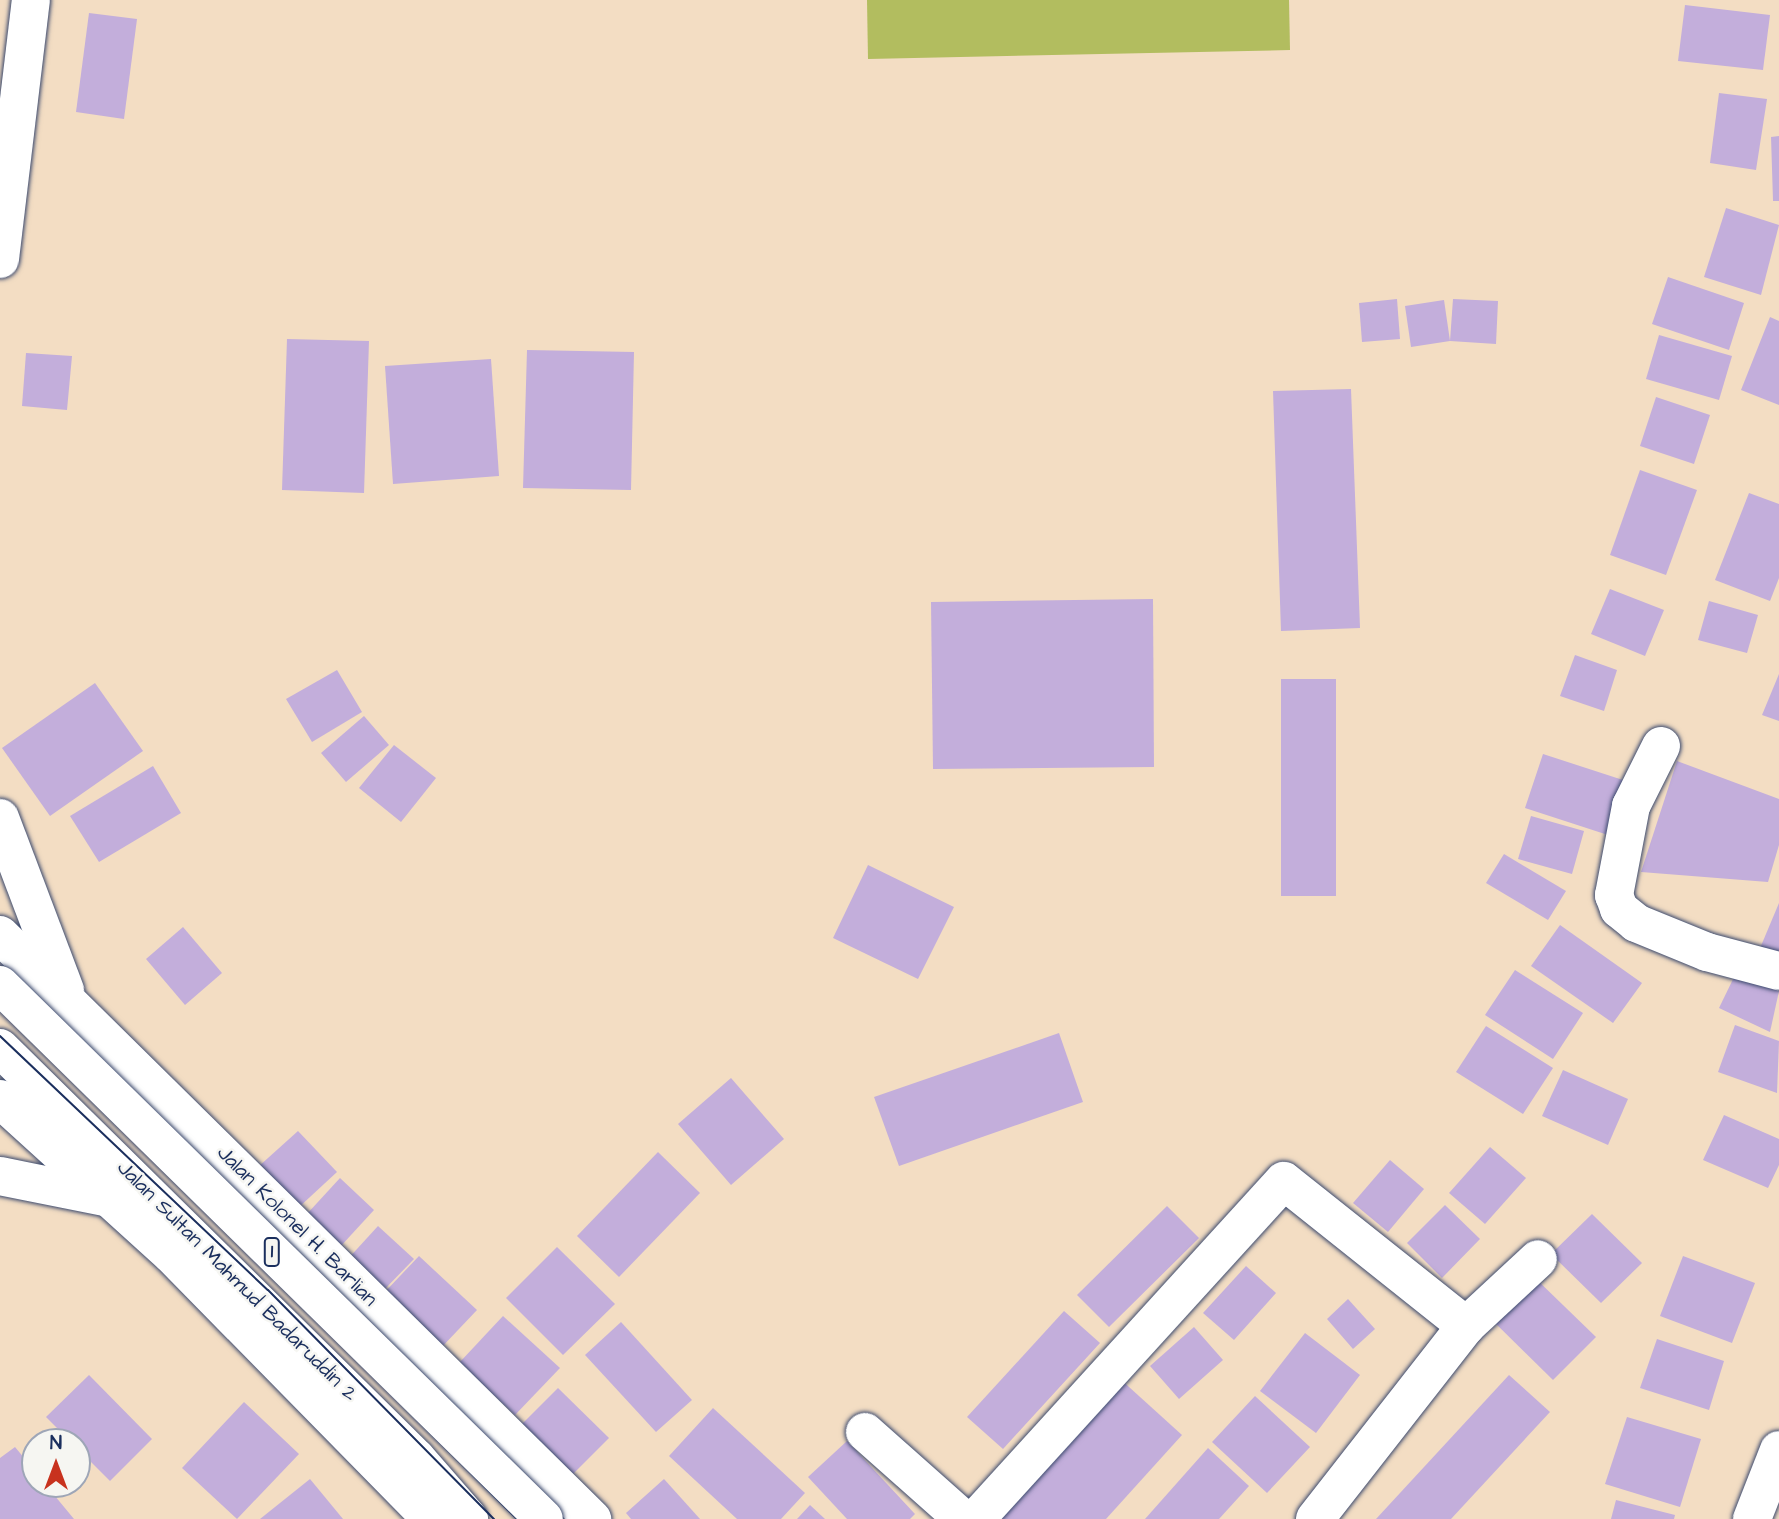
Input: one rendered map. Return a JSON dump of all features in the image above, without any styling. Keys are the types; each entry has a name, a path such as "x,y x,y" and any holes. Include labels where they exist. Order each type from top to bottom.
{"main road":[{"path":"0,259 31,0"},
{"path":"1661,746 1631,806 1614,895 1619,909 1636,923 1707,952 1779,971"},
{"path":"0,818 69,999 28,999 0,1025"},
{"name":"Jalan Kolonel H. Barlian","path":"0,935 69,999 592,1519"},
{"name":"Jalan Sultan Mahmud Badaruddin 2","path":"0,985 544,1519"},
{"name":"Jalan Sultan Mahmud Badaruddin 2","path":"0,1048 416,1458 469,1519"},
{"path":"0,1099 116,1201 431,1519"},
{"path":"0,1176 116,1201"},
{"path":"976,1519 1284,1181 1466,1326"},
{"path":"1315,1519 1466,1326 1538,1259"},
{"path":"865,1432 963,1519"},
{"path":"1765,1504 1779,1450"}],"green space":[{"path":"867,0 1289,0 1290,50 868,59"}],"building":[{"path":"1685,5 1770,15 1763,70 1678,61"},
{"path":"89,13 137,19 124,119 76,112"},
{"path":"1719,93 1767,99 1756,170 1710,163"},
{"path":"1779,136 1779,201 1773,201 1771,137"},
{"path":"1726,208 1779,225 1761,295 1704,277"},
{"path":"1668,277 1744,303 1729,350 1652,324"},
{"path":"1397,299 1400,339 1362,342 1359,303"},
{"path":"1453,299 1498,301 1496,344 1450,341"},
{"path":"1444,300 1450,341 1411,347 1405,306"},
{"path":"1770,317 1779,321 1779,405 1741,390"},
{"path":"1659,335 1732,356 1719,400 1646,379"},
{"path":"287,339 369,341 364,493 282,490"},
{"path":"527,350 634,352 631,490 523,488"},
{"path":"26,353 72,356 67,410 22,406"},
{"path":"491,359 499,476 393,484 385,366"},
{"path":"1351,389 1360,628 1281,631 1273,391"},
{"path":"1656,397 1710,415 1694,464 1640,446"},
{"path":"1640,470 1697,490 1666,575 1610,555"},
{"path":"1749,493 1779,504 1779,578 1770,601 1715,580"},
{"path":"1610,589 1664,610 1645,656 1591,634"},
{"path":"1153,599 1154,767 933,769 931,602"},
{"path":"1709,601 1758,615 1747,653 1698,640"},
{"path":"1575,655 1617,670 1604,711 1560,696"},
{"path":"337,670 362,712 312,742 286,699"},
{"path":"1779,674 1779,721 1762,715"},
{"path":"1281,679 1336,679 1336,896 1281,896"},
{"path":"95,683 143,751 50,816 2,748"},
{"path":"364,716 389,745 346,782 321,753"},
{"path":"394,745 436,778 401,822 359,788"},
{"path":"1543,754 1626,781 1608,835 1525,808"},
{"path":"1677,761 1779,799 1779,845 1768,882 1641,872"},
{"path":"153,766 181,813 99,862 70,816"},
{"path":"1531,816 1584,831 1572,874 1518,859"},
{"path":"1504,854 1566,891 1548,920 1486,883"},
{"path":"868,865 954,907 918,979 833,938"},
{"path":"1779,903 1779,958 1758,953"},
{"path":"1560,925 1642,983 1613,1023 1531,966"},
{"path":"183,927 222,973 185,1005 146,959"},
{"path":"1515,970 1583,1013 1553,1059 1485,1015"},
{"path":"1737,971 1779,991 1770,1032 1719,1008"},
{"path":"1735,1025 1779,1041 1777,1093 1718,1072"},
{"path":"1486,1026 1553,1068 1523,1114 1456,1072"},
{"path":"1059,1033 1083,1102 899,1166 874,1097"},
{"path":"1563,1070 1628,1099 1608,1145 1542,1116"},
{"path":"731,1078 784,1139 731,1185 678,1124"},
{"path":"1724,1115 1779,1139 1779,1165 1768,1188 1703,1160"},
{"path":"298,1131 337,1172 297,1209 258,1167"},
{"path":"1490,1147 1526,1178 1485,1224 1449,1193"},
{"path":"658,1152 700,1193 619,1277 577,1236"},
{"path":"1390,1160 1424,1189 1388,1232 1353,1203"},
{"path":"340,1178 374,1210 340,1247 306,1215"},
{"path":"1445,1205 1480,1239 1442,1278 1407,1243"},
{"path":"1167,1206 1199,1238 1109,1327 1077,1295"},
{"path":"1592,1214 1642,1263 1601,1303 1551,1254"},
{"path":"378,1226 414,1259 381,1293 346,1261"},
{"path":"557,1247 615,1304 563,1355 506,1298"},
{"path":"419,1256 477,1310 440,1349 382,1295"},
{"path":"1683,1256 1755,1283 1732,1343 1660,1316"},
{"path":"1246,1266 1276,1293 1234,1340 1203,1313"},
{"path":"1532,1275 1596,1337 1553,1380 1490,1318"},
{"path":"1348,1299 1375,1329 1353,1349 1327,1319"},
{"path":"1064,1311 1100,1343 1003,1449 967,1417"},
{"path":"503,1316 560,1368 515,1415 459,1363"},
{"path":"621,1322 692,1400 656,1432 585,1355"},
{"path":"1194,1327 1223,1360 1179,1399 1150,1366"},
{"path":"1305,1333 1360,1375 1316,1433 1260,1391"},
{"path":"1657,1339 1724,1361 1709,1410 1640,1388"},
{"path":"89,1375 152,1439 110,1481 91,1462 91,1428 57,1428 46,1417"},
{"path":"1509,1375 1550,1412 1451,1519 1376,1519"},
{"path":"1118,1377 1182,1435 1106,1519 1002,1519 995,1513"},
{"path":"558,1388 609,1438 570,1477 519,1427"},
{"path":"1255,1396 1310,1447 1267,1493 1212,1442"},
{"path":"244,1402 299,1454 237,1519 182,1468"},
{"path":"713,1408 805,1493 781,1519 737,1519 669,1456"},
{"path":"1627,1417 1701,1439 1680,1507 1605,1484"},
{"path":"847,1441 915,1514 910,1519 847,1519 808,1477"},
{"path":"15,1447 21,1454 21,1498 57,1498 74,1519 0,1519 0,1458"},
{"path":"1208,1448 1249,1486 1219,1519 1145,1519"},
{"path":"310,1479 343,1519 260,1519"},
{"path":"664,1479 700,1519 631,1519 626,1513"},
{"path":"1616,1500 1675,1515 1674,1519 1611,1519"},
{"path":"810,1505 825,1519 797,1519"}],"tram line":[{"path":"0,1005 517,1519"},
{"path":"0,1036 268,1290 494,1519"}]}
